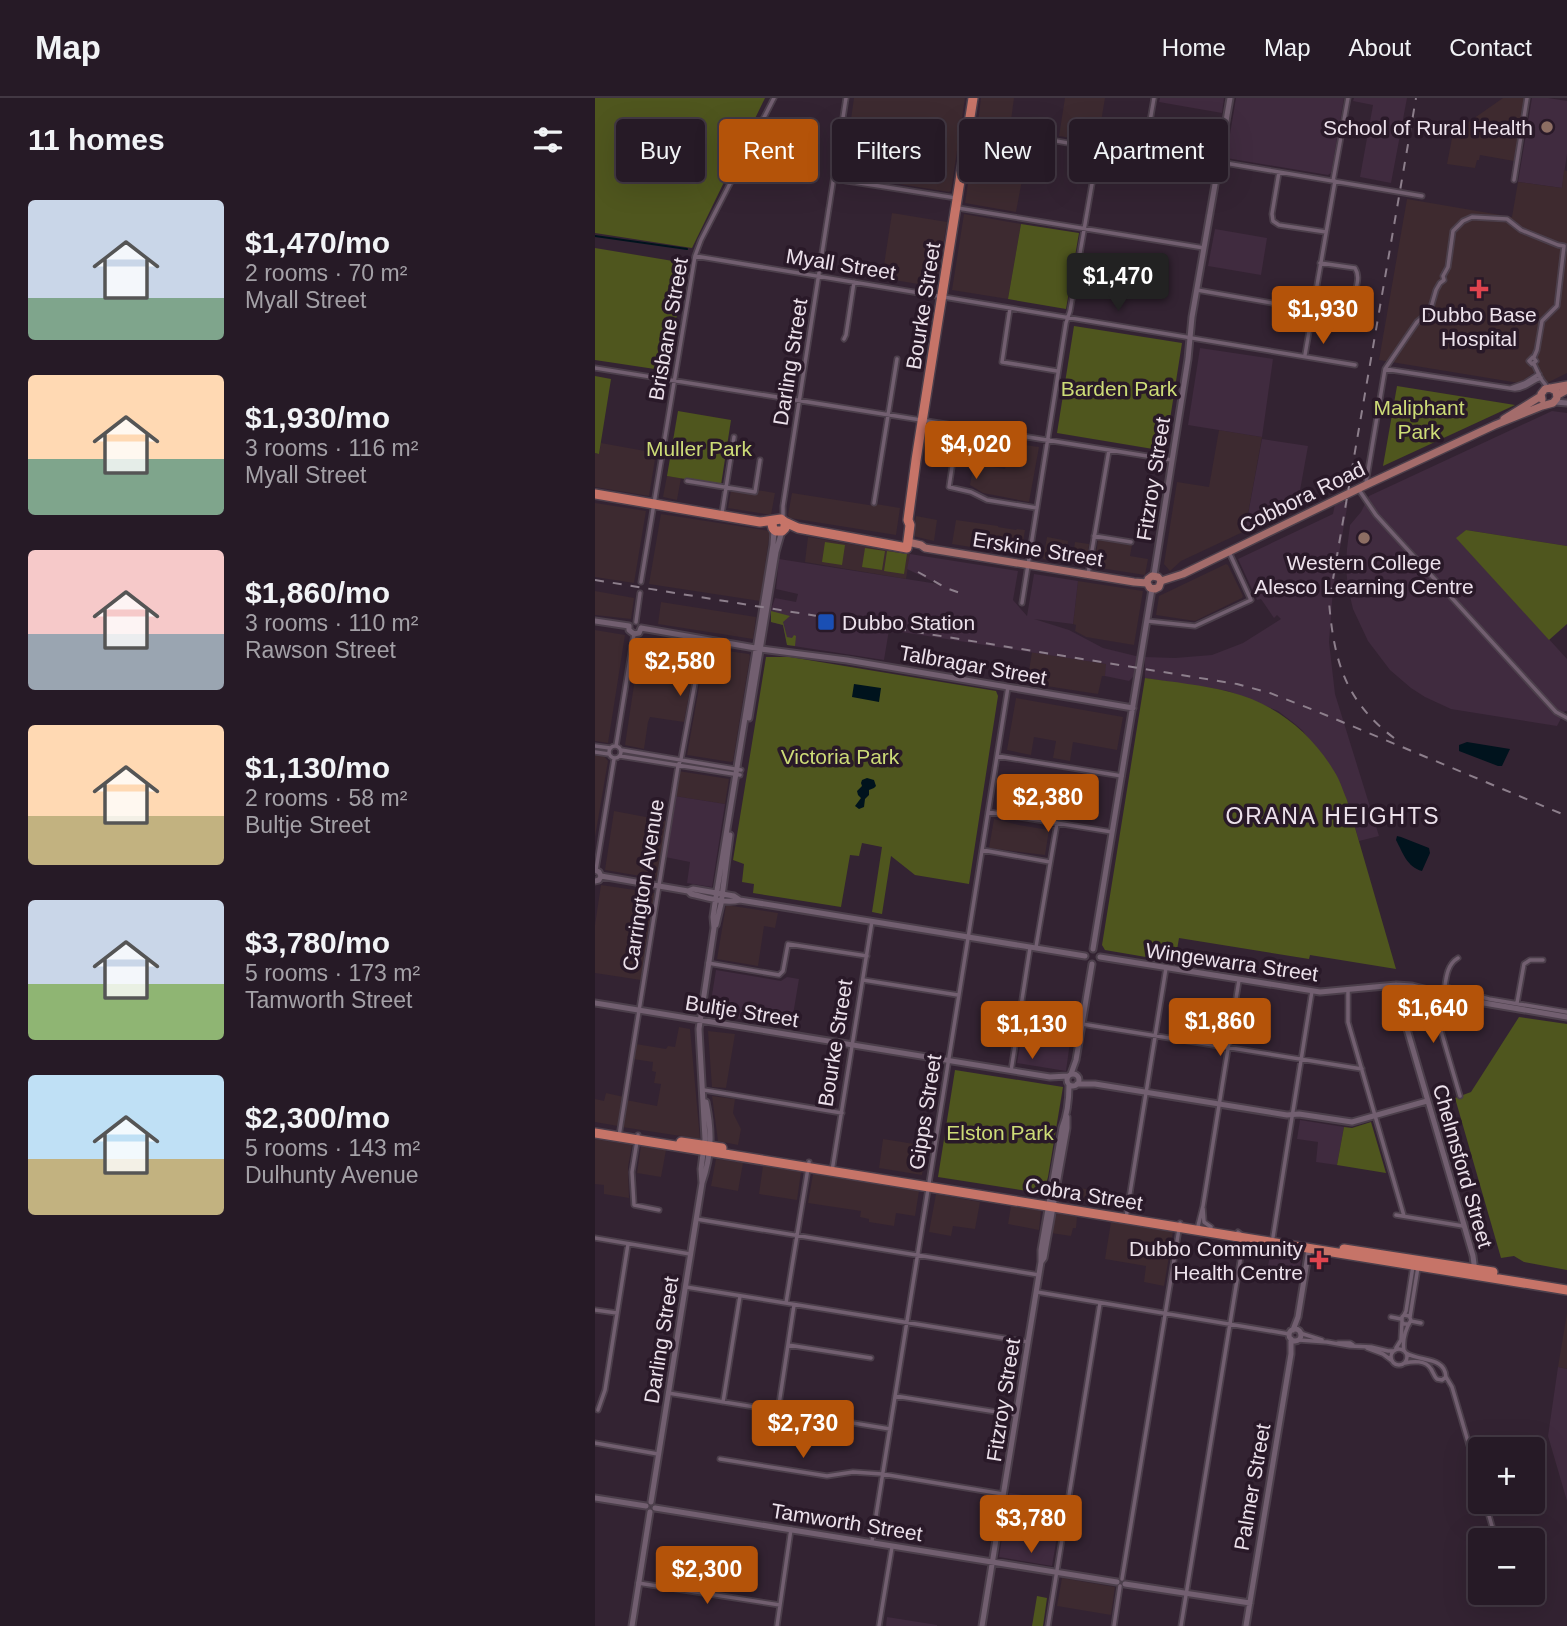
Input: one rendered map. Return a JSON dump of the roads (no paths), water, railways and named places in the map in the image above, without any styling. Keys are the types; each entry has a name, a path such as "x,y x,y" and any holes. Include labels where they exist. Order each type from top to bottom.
{"highway":[{"name":"Bourke Street","path":"969,119 973,98"},
{"name":"Bourke Street","path":"905,545 905,524 908,520 960,182"},
{"name":"Erskine Street","path":"595,494 905,545"},
{"name":"Cobra Street","path":"595,1128 619,1135"},
{"name":"Cobra Street","path":"595,1133 1052,1203 1416,1264 1567,1284"},
{"name":"Cobra Street","path":"1179,1225 1197,1225 1212,1230"},
{"name":"Cobra Street","path":"1302,1246 1416,1264"},
{"name":"Cobra Street","path":"1475,1272 1567,1290"}],"main road":[{"name":"Cobbora Road","path":"1495,425 1545,391 1567,385"},
{"path":"1554,389 1554,399 1543,401 1545,391 1554,389"},
{"name":"Cobbora Road","path":"1157,578 1178,576 1362,487 1554,399 1567,390"},
{"name":"Erskine Street","path":"905,545 920,550 925,548 1028,564 1150,586"},
{"path":"1149,578 1157,578 1159,587 1150,586 1149,578"}],"street":[{"name":"Brisbane Street","path":"641,582 695,257 701,240 774,98"},
{"name":"Darling Street","path":"843,119 846,98"},
{"path":"1150,119 1154,98"},
{"name":"Fitzroy Street","path":"1227,119 1230,98"},
{"path":"1305,356 1348,98"},
{"path":"1514,180 1527,98"},
{"path":"1228,166 1422,195"},
{"path":"1279,172 1273,221 1279,225 1326,232"},
{"name":"Darling Street","path":"632,1626 697,1219 702,1183 701,1169 711,1140 704,1090 700,1020 714,928 719,918 719,897 834,182"},
{"path":"849,182 1084,228 1204,248"},
{"path":"1021,603 1058,371 1092,182"},
{"name":"Fitzroy Street","path":"1157,578 1190,337 1216,182"},
{"path":"1545,391 1534,363 1529,361 1537,350 1542,321 1557,306 1564,246 1521,230 1507,219 1477,216 1463,221 1453,231 1448,267 1443,276 1444,280 1436,289 1430,311 1417,322 1385,369 1362,487 1370,508 1384,524 1556,712 1567,718"},
{"name":"Myall Street","path":"695,257 1355,365"},
{"path":"1316,291 1349,297 1355,293 1358,279 1355,268 1320,263"},
{"path":"844,338 854,282"},
{"path":"1197,290 1312,310"},
{"path":"1010,309 1002,362 1058,371"},
{"path":"874,503 897,359"},
{"path":"595,368 1172,460"},
{"path":"1385,369 1509,388 1540,377"},
{"path":"1554,399 1567,401"},
{"path":"958,427 949,486 987,499 1037,508"},
{"path":"721,515 734,437"},
{"path":"1088,574 1109,450"},
{"path":"687,481 755,492 760,460"},
{"path":"1094,536 1131,542"},
{"path":"1147,621 1195,626 1251,600 1228,552"},
{"path":"1093,949 1147,621 1150,586"},
{"path":"636,622 640,593"},
{"path":"595,621 629,626 636,622"},
{"path":"634,634 639,633 641,628 636,622"},
{"path":"629,626 630,632 634,634"},
{"name":"Talbragar Street","path":"641,628 1133,708"},
{"path":"616,746 634,634"},
{"name":"Carrington Avenue","path":"619,1135 678,766 702,639"},
{"name":"Gipps Street","path":"872,1541 1008,687"},
{"path":"595,746 616,746"},
{"path":"616,746 621,750 681,759 739,773"},
{"path":"609,754 610,748"},
{"path":"620,756 621,750"},
{"path":"595,752 609,754 614,758"},
{"path":"614,758 620,756 739,773"},
{"path":"997,756 1122,776"},
{"path":"614,758 596,870 601,876 688,891 693,889 733,901 1085,956"},
{"path":"988,812 1112,832"},
{"path":"1010,1071 1057,823"},
{"path":"982,850 1051,862"},
{"path":"595,881 601,876"},
{"name":"Bourke Street","path":"832,1168 872,921"},
{"path":"709,963 779,975 783,971 788,944 867,956"},
{"path":"1085,956 1093,949"},
{"path":"1085,956 1088,962 1096,963 1100,957 1093,949"},
{"name":"Wingewarra Street","path":"1100,957 1312,991 1412,986 1442,990 1478,1002 1567,1012"},
{"path":"1458,958 1449,968 1436,1014 1460,1096"},
{"path":"1516,1006 1524,964 1530,960 1543,960"},
{"name":"Fitzroy Street","path":"982,1626 1037,1292 1041,1250 1067,1128 1092,964"},
{"path":"1126,1215 1166,968"},
{"path":"863,980 959,995"},
{"path":"1197,1225 1203,1206 1239,980"},
{"name":"Chelmsford Street","path":"1396,985 1473,1256 1475,1272"},
{"path":"1348,990 1348,1022 1404,1216"},
{"path":"1269,1239 1293,1114 1312,991"},
{"name":"Bultje Street","path":"595,1003 1287,1115 1352,1122 1427,1101"},
{"name":"Wingewarra Street","path":"1516,1006 1567,1017"},
{"path":"1082,1024 1362,1069"},
{"path":"704,1090 842,1113"},
{"path":"637,1138 632,1172 634,1205 659,1210"},
{"path":"786,1303 809,1165"},
{"path":"1203,1206 1205,1222 1212,1230"},
{"path":"1396,1215 1463,1226"},
{"path":"697,1219 1039,1275"},
{"path":"1114,1626 1179,1225"},
{"path":"1181,1626 1230,1324 1241,1235"},
{"path":"595,1238 691,1254"},
{"path":"598,1410 605,1390 628,1244"},
{"name":"Palmer Street","path":"1246,1626 1296,1335 1302,1246"},
{"path":"1391,1360 1391,1355 1401,1340 1402,1319 1416,1264"},
{"path":"1405,1363 1407,1358 1403,1340 1410,1320 1416,1264"},
{"path":"685,1287 1028,1342"},
{"path":"1037,1292 1350,1346 1400,1349 1414,1358 1431,1360 1445,1369 1468,1442"},
{"path":"723,1402 740,1296"},
{"path":"1048,1626 1100,1303"},
{"path":"778,1411 794,1304"},
{"path":"595,1310 617,1313"},
{"path":"1391,1317 1421,1323"},
{"path":"1402,1319 1404,1324 1410,1320"},
{"path":"788,1345 871,1358"},
{"path":"1365,1347 1383,1354 1398,1366 1412,1362 1423,1363 1437,1379 1446,1377"},
{"path":"668,1393 890,1429"},
{"path":"895,1396 1016,1415"},
{"path":"595,1443 658,1454"},
{"path":"720,1459 827,1476 853,1472 882,1474 1003,1494"},
{"name":"Tamworth Street","path":"595,1498 1250,1603"},
{"path":"777,1626 791,1529"},
{"path":"879,1626 892,1545"},
{"path":"638,1583 780,1605"}],"water":[{"path":"854,684 881,688 879,702 852,697"},
{"path":"1467,742 1510,749 1502,766 1498,766 1459,751 1459,745"},
{"path":"862,780 874,780 876,786 869,790 864,807 859,809 855,806 861,798 857,791 862,786"},
{"path":"1397,836 1429,848 1430,853 1422,871 1406,859 1396,840"}],"waterway":[{"path":"595,236 687,249"}],"railway":[{"path":"1394,738 1364,709 1345,678 1334,643 1329,602 1416,98"},
{"path":"918,572 960,593"},
{"path":"595,580 1237,684 1270,693 1316,711 1567,816"}],"place":[{"name":"School of Rural Health","path":"1547,127"},
{"name":"Dubbo Base Hospital","path":"1479,289"},
{"name":"Western College Alesco Learning Centre","path":"1364,538"},
{"name":"Dubbo Station","path":"826,622"},
{"name":"Dubbo Community Health Centre","path":"1319,1260"}],"district":[{"name":"ORANA HEIGHTS","path":"1333,816"}],"park label":[{"name":"Barden Park","path":"1119,388"},
{"name":"Maliphant Park","path":"1419,419"},
{"name":"Muller Park","path":"699,448"},
{"name":"Victoria Park","path":"840,756"},
{"name":"Elston Park","path":"1000,1132"}]}
